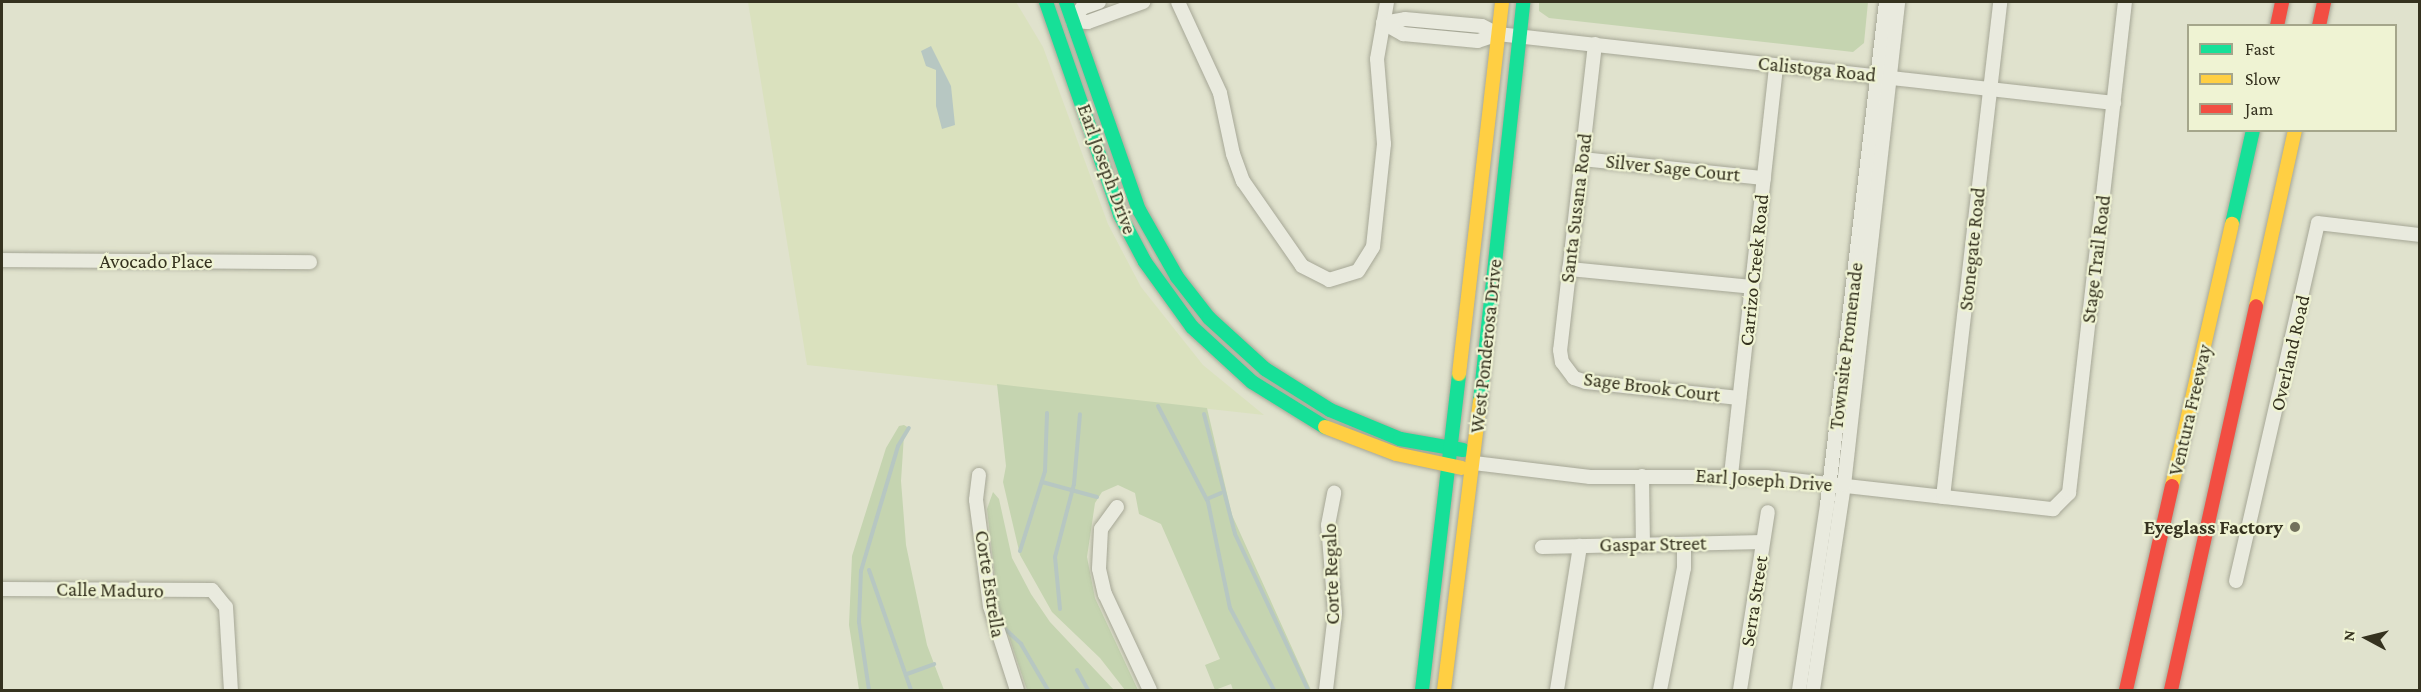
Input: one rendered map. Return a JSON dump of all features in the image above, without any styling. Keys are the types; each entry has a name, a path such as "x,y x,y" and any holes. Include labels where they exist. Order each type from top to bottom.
{"main road":[{"name":"Earl Joseph Drive","path":"1046,2 1057,28 1120,215 1145,262 1192,327 1252,382 1320,425 1396,454 1448,466 1474,461"},
{"name":"Earl Joseph Drive","path":"1066,2 1138,210 1172,270 1209,318 1265,369 1322,406 1400,439 1450,448 1474,461"},
{"name":"West Ponderosa Drive","path":"1422,690 1502,2"},
{"name":"West Ponderosa Drive","path":"1444,690 1474,461 1523,2"},
{"path":"2277,24 2282,2"},
{"path":"2319,24 2324,2"},
{"path":"1057,28 1073,21"},
{"name":"Ventura Freeway","path":"2126,690 2253,132"},
{"path":"2171,690 2295,132"}],"street":[{"path":"1073,21 1082,8 1099,2"},
{"path":"1073,21 1088,22 1143,2"},
{"path":"1178,2 1220,93 1233,154 1250,194 1308,271 1329,280 1351,275 1368,261 1374,240 1383,159 1376,73 1387,2"},
{"name":"Townsite Promenade","path":"1813,690 1844,485 1883,76 1886,2"},
{"name":"Townsite Promenade","path":"1799,690 1830,484 1883,76 1898,2"},
{"name":"Stonegate Road","path":"1943,497 2000,2"},
{"name":"Stage Trail Road","path":"2053,509 2069,493 2125,2"},
{"name":"Calistoga Road","path":"1383,23 1405,19 1482,26 1498,34 2114,103"},
{"name":"Santa Susana Road","path":"1567,371 1560,350 1595,44"},
{"name":"Carrizo Creek Road","path":"1731,475 1776,65"},
{"name":"Silver Sage Court","path":"1582,159 1764,178"},
{"name":"Overland Road","path":"2236,581 2318,223 2420,235"},
{"name":"Avocado Place","path":"2,260 310,262"},
{"path":"1569,268 1752,287"},
{"name":"Sage Brook Court","path":"1567,371 1586,382 1739,398"},
{"name":"Earl Joseph Drive","path":"1474,461 1577,476 1731,475 1844,485 2053,509"},
{"name":"Corte Estrella","path":"979,475 976,500 990,606 1017,690"},
{"path":"1642,476 1643,545"},
{"name":"Corte Regalo","path":"1326,690 1335,613 1328,517 1334,493"},
{"path":"1117,507 1101,529 1099,570 1105,594 1150,690"},
{"name":"Serra Street","path":"1740,690 1768,512"},
{"name":"Gaspar Street","path":"1542,547 1763,542"},
{"path":"1660,690 1684,568 1684,544"},
{"path":"1557,690 1580,546"},
{"name":"Calle Maduro","path":"2,589 204,588 223,598 227,611 231,690"}],"green space":[{"path":"748,2 1016,2 1043,47 1108,224 1141,287 1203,365 1264,415 807,365"},
{"path":"1539,2 1868,2 1864,43 1853,52 1549,18 1539,11"},
{"path":"997,384 1207,408 1232,515 1311,690 1233,690 1231,684 1215,690 1205,665 1220,659 1161,524 1139,514 1135,493 1118,485 1102,492 1095,503 1087,557 1095,598 1138,690 1125,690 1100,658 1052,612 1020,555 1003,482 1006,466"},
{"path":"904,425 909,428 904,435 901,481 906,545 927,645 944,690 859,690 849,625 852,556 886,448 899,426"},
{"path":"993,492 999,499 1012,558 1031,594 1050,622 1114,690 1027,690 998,604 987,509"}],"shaded area":[{"path":"931,46 951,86 955,125 942,129 936,106 936,70 926,66 921,51"}],"waterway":[{"path":"1158,406 1208,502 1230,608 1274,690"},
{"path":"1020,551 1045,471 1047,413"},
{"path":"1060,609 1055,557 1074,484 1080,414"},
{"path":"1204,414 1235,534 1308,690"},
{"path":"869,690 859,622 861,571 898,446 909,428"},
{"path":"1042,482 1097,497"},
{"path":"1207,499 1221,493"},
{"path":"869,570 911,690"},
{"path":"1003,627 1021,644 1048,690"},
{"path":"907,674 934,664"},
{"path":"1077,670 1088,690"}],"traffic: fast":[{"path":"1046,2 1120,215 1145,262 1192,327 1252,382 1325,427"},
{"path":"1066,2 1139,210 1177,277 1209,318 1265,369 1330,410 1400,439 1463,450"},
{"path":"1480,401 1523,2"},
{"path":"2232,224 2253,132"},
{"path":"1422,690 1459,374"}],"traffic: slow":[{"path":"1459,374 1502,2"},
{"path":"2256,306 2295,132"},
{"path":"2172,486 2232,224"},
{"path":"1444,690 1480,401"},
{"path":"1325,427 1396,454 1462,468"}],"traffic: jam":[{"path":"2277,24 2282,2"},
{"path":"2319,24 2324,2"},
{"path":"2171,690 2256,306"},
{"path":"2126,690 2172,486"}],"place":[{"name":"Eyeglass Factory","path":"2295,527"}]}
